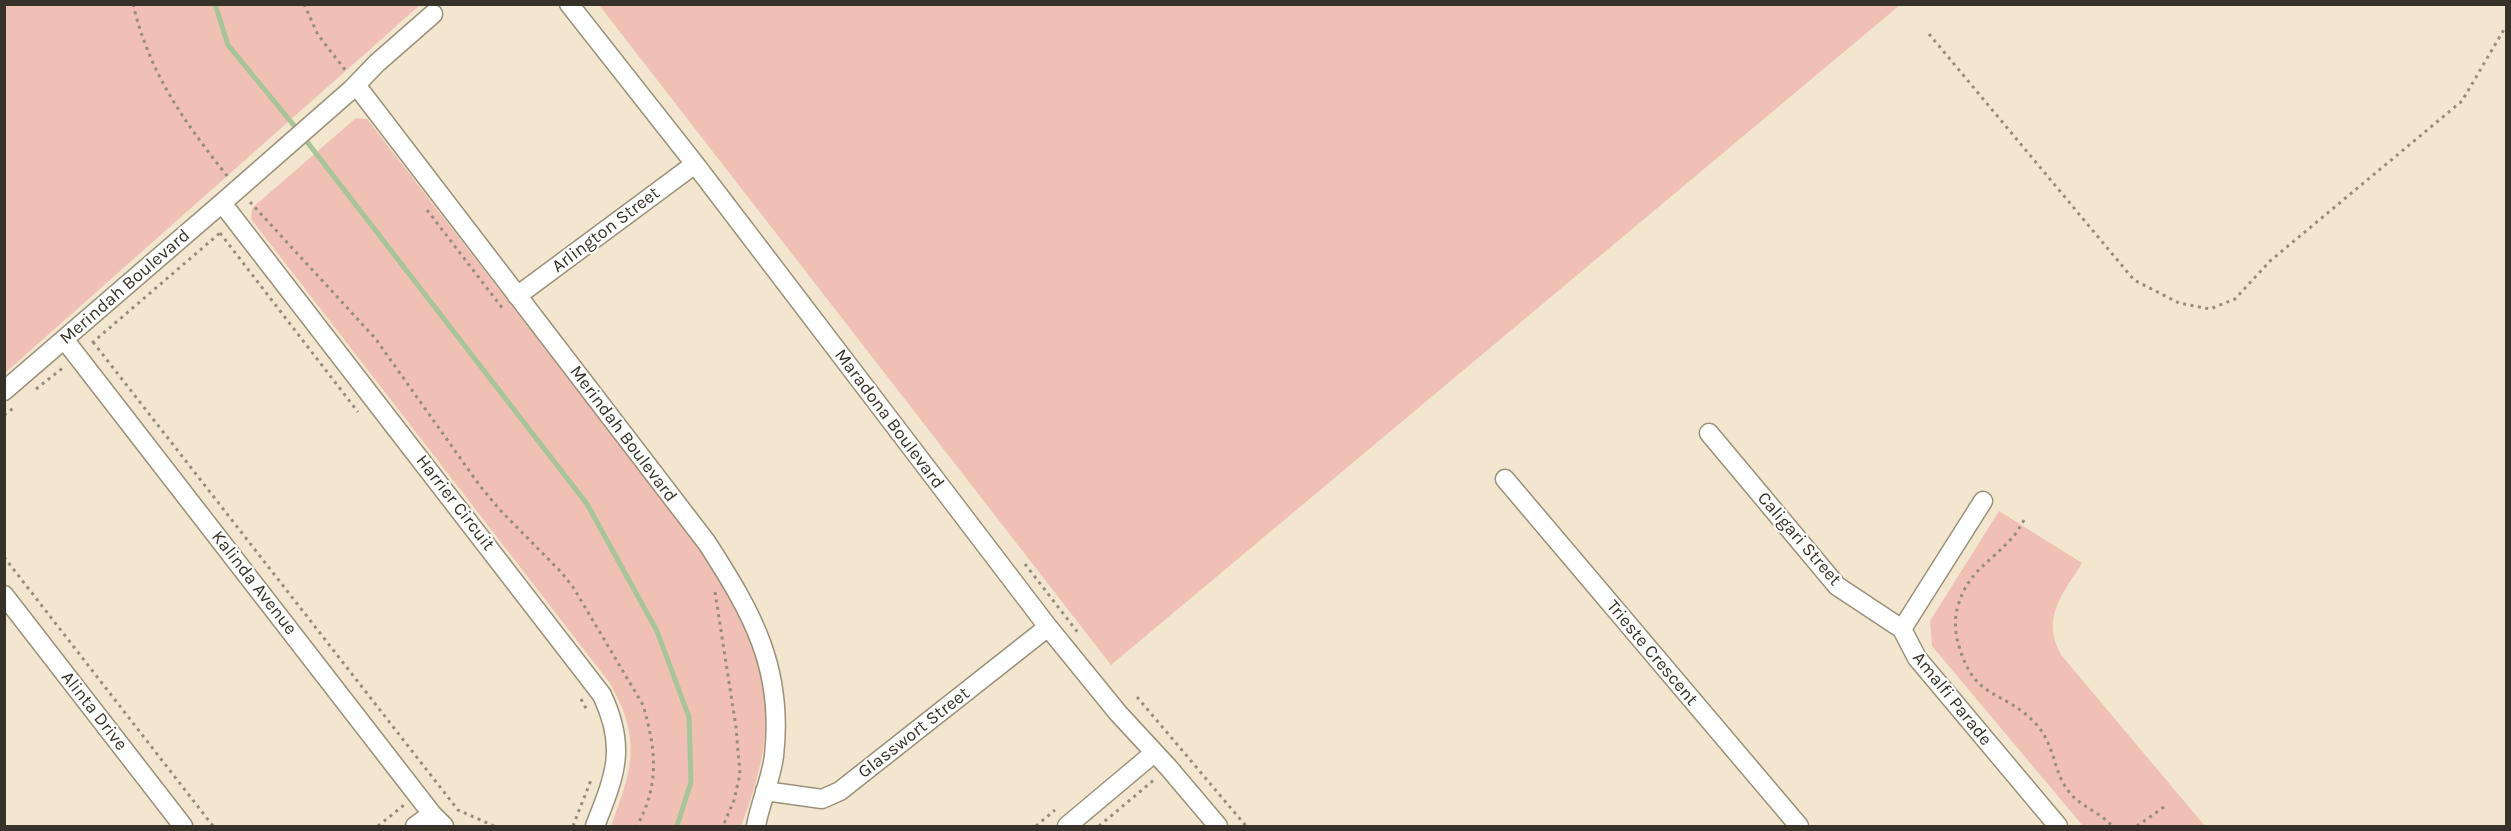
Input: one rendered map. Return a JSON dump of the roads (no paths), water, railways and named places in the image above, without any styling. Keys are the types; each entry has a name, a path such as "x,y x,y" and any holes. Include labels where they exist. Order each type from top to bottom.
{"street":[{"name":"Maradona Boulevard","path":"569,4 695,164 1048,627 1118,713 1218,826"},
{"name":"Merindah Boulevard","path":"4,390 222,203 433,14"},
{"name":"Merindah Boulevard","path":"354,87 706,543 756,625 775,696 774,758 756,826"},
{"name":"Arlington Street","path":"517,296 695,164"},
{"name":"Harrier Circuit","path":"222,203 602,695 612,717 617,741 616,765 595,826"},
{"name":"Kalinda Avenue","path":"64,339 438,820"},
{"name":"Caligari Street","path":"1709,433 1837,586 1902,629"},
{"name":"Trieste Crescent","path":"1505,479 1799,826"},
{"path":"1902,629 1983,501"},
{"name":"Alinta Drive","path":"4,596 183,826"},
{"name":"Glasswort Street","path":"765,791 822,800 840,791 1048,627"},
{"name":"Amalfi Parade","path":"1902,629 1917,658 2058,826"},
{"path":"1067,826 1154,753"},
{"path":"415,826 438,820"}],"waterway":[{"path":"215,4 228,45 301,134 587,504 657,631 689,717 691,782 677,826"}]}
